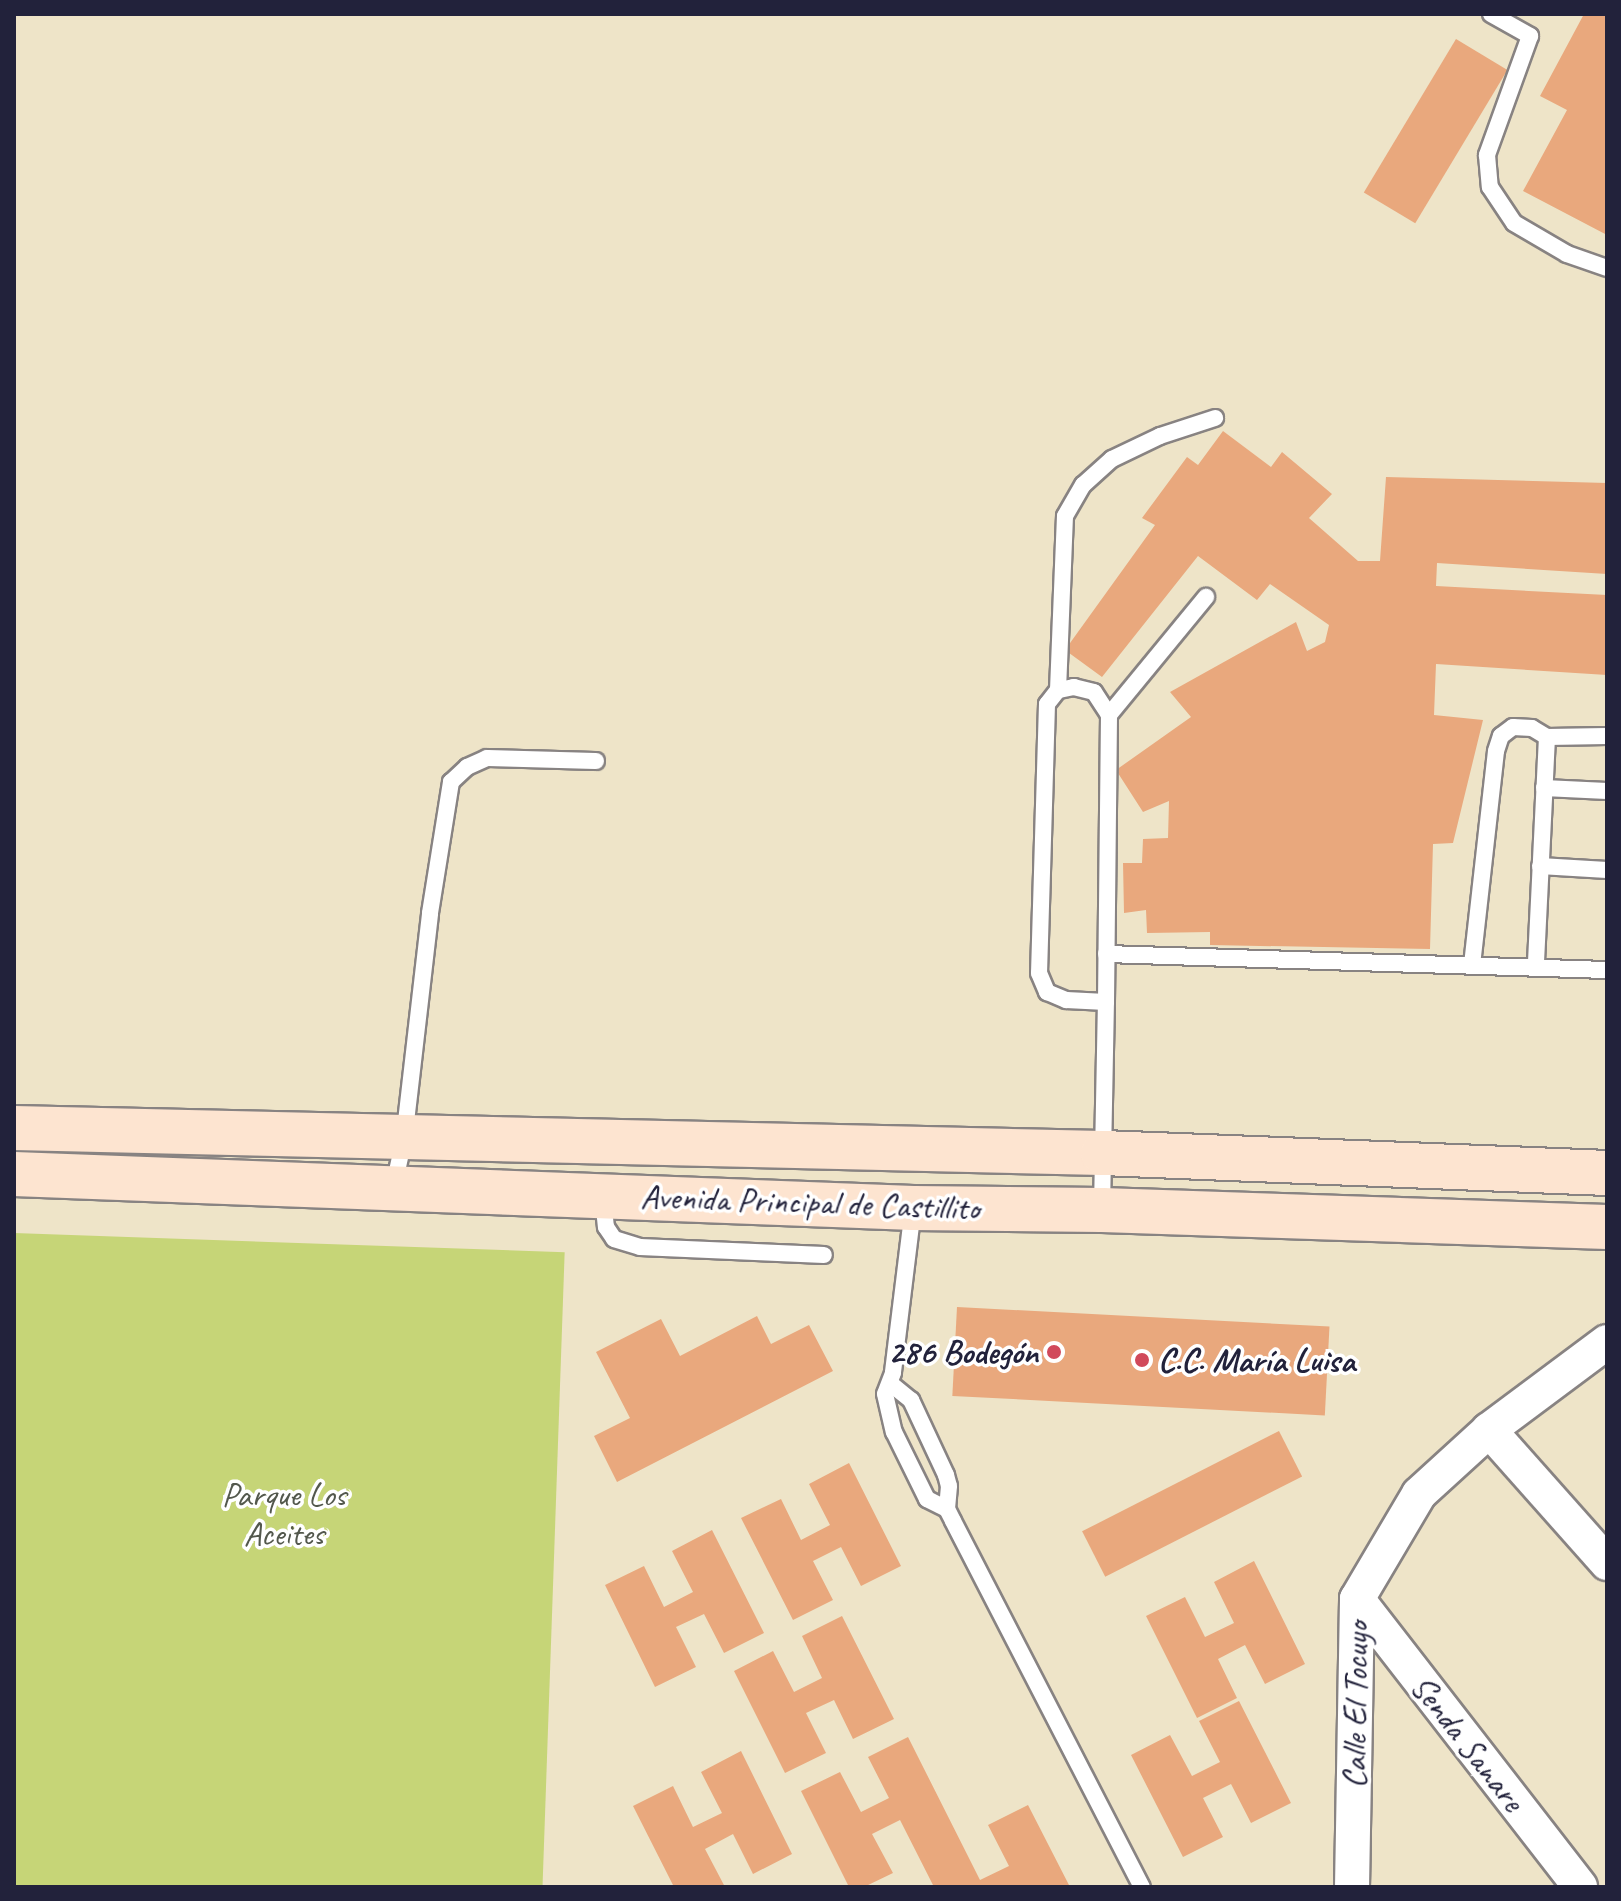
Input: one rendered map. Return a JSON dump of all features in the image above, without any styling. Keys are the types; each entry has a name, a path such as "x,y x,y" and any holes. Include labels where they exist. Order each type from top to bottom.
{"main road":[{"name":"Avenida Principal de Castillito","path":"14,1128 1103,1153 1607,1173"},
{"name":"Avenida Principal de Castillito","path":"14,1174 913,1208 1102,1210 1607,1227"}],"street":[{"name":"Calle El Tocuyo","path":"1352,1887 1357,1599 1419,1494 1489,1430 1607,1342"},
{"path":"1489,1430 1607,1563"},
{"name":"Senda Sanare","path":"1357,1599 1580,1887"}],"lane":[{"path":"1491,14 1530,36 1487,155 1490,187 1514,223 1567,254 1607,268"},
{"path":"1106,1002 1066,1000 1047,992 1039,973 1047,704 1058,690 1065,516 1083,485 1112,459 1160,436 1215,418"},
{"path":"1109,715 1206,597"},
{"path":"1058,690 1074,687 1094,692 1109,715 1102,1210"},
{"path":"1472,965 1496,751 1501,736 1513,727 1532,728 1547,737 1607,736"},
{"path":"1536,966 1547,737"},
{"path":"393,1186 404,1139 430,913 451,782 467,767 487,758 596,761"},
{"path":"1544,788 1607,791"},
{"path":"1540,866 1607,870"},
{"path":"1106,954 1607,970"},
{"path":"602,1194 606,1227 614,1239 640,1247 824,1255"},
{"path":"913,1208 891,1384 885,1400 894,1432 927,1499 947,1509"},
{"path":"891,1384 911,1400 946,1475 949,1486 947,1509 1142,1887"}],"green space":[{"name":"Parque Los Aceites","path":"14,1233 565,1252 542,1887 14,1887"}],"building":[{"path":"1584,14 1607,14 1607,235 1523,191 1567,110 1540,96"},
{"path":"1456,39 1507,70 1415,223 1364,192"},
{"path":"1223,431 1271,467 1282,452 1332,494 1309,518 1358,561 1380,561 1386,477 1607,483 1607,574 1437,563 1436,586 1607,595 1607,675 1436,664 1434,715 1483,720 1453,843 1433,844 1430,949 1210,945 1210,932 1147,933 1146,910 1124,913 1123,863 1142,863 1143,839 1168,838 1169,801 1143,812 1116,770 1191,717 1170,692 1296,622 1307,651 1325,642 1329,625 1270,584 1257,600 1198,556 1102,677 1065,650 1155,525 1142,518 1187,457 1198,465"},
{"name":"C.C. María Luisa","path":"957,1307 1329,1327 1325,1415 952,1396"},
{"path":"757,1316 771,1344 809,1325 833,1371 617,1482 594,1436 630,1418 596,1352 661,1319 680,1356"},
{"path":"1279,1431 1302,1476 1105,1577 1082,1531"},
{"path":"849,1463 901,1566 861,1586 841,1547 813,1561 833,1600 793,1620 741,1518 781,1499 801,1540 830,1525 809,1484"},
{"path":"712,1530 764,1633 724,1653 704,1614 676,1627 696,1667 655,1687 605,1585 644,1566 664,1607 693,1592 672,1551"},
{"path":"1254,1561 1305,1664 1265,1684 1245,1645 1218,1659 1237,1698 1197,1718 1146,1616 1185,1597 1205,1637 1234,1623 1214,1582"},
{"path":"842,1616 894,1719 853,1739 834,1700 806,1713 826,1753 785,1773 734,1671 773,1651 794,1692 822,1678 802,1636"},
{"path":"1239,1701 1291,1803 1251,1823 1231,1784 1203,1798 1223,1837 1183,1857 1131,1755 1170,1735 1192,1776 1220,1762 1199,1721"},
{"path":"908,1737 980,1880 1009,1866 988,1825 1028,1805 1070,1887 934,1887 900,1820 872,1834 893,1873 864,1887 849,1887 801,1791 840,1772 861,1812 889,1798 868,1757"},
{"path":"741,1751 792,1854 753,1874 733,1834 705,1849 725,1887 674,1887 633,1806 673,1786 693,1827 722,1813 701,1772"}],"place":[{"name":"286 Bodegón","path":"1054,1352"},
{"name":"C.C. María Luisa","path":"1142,1360"}]}
